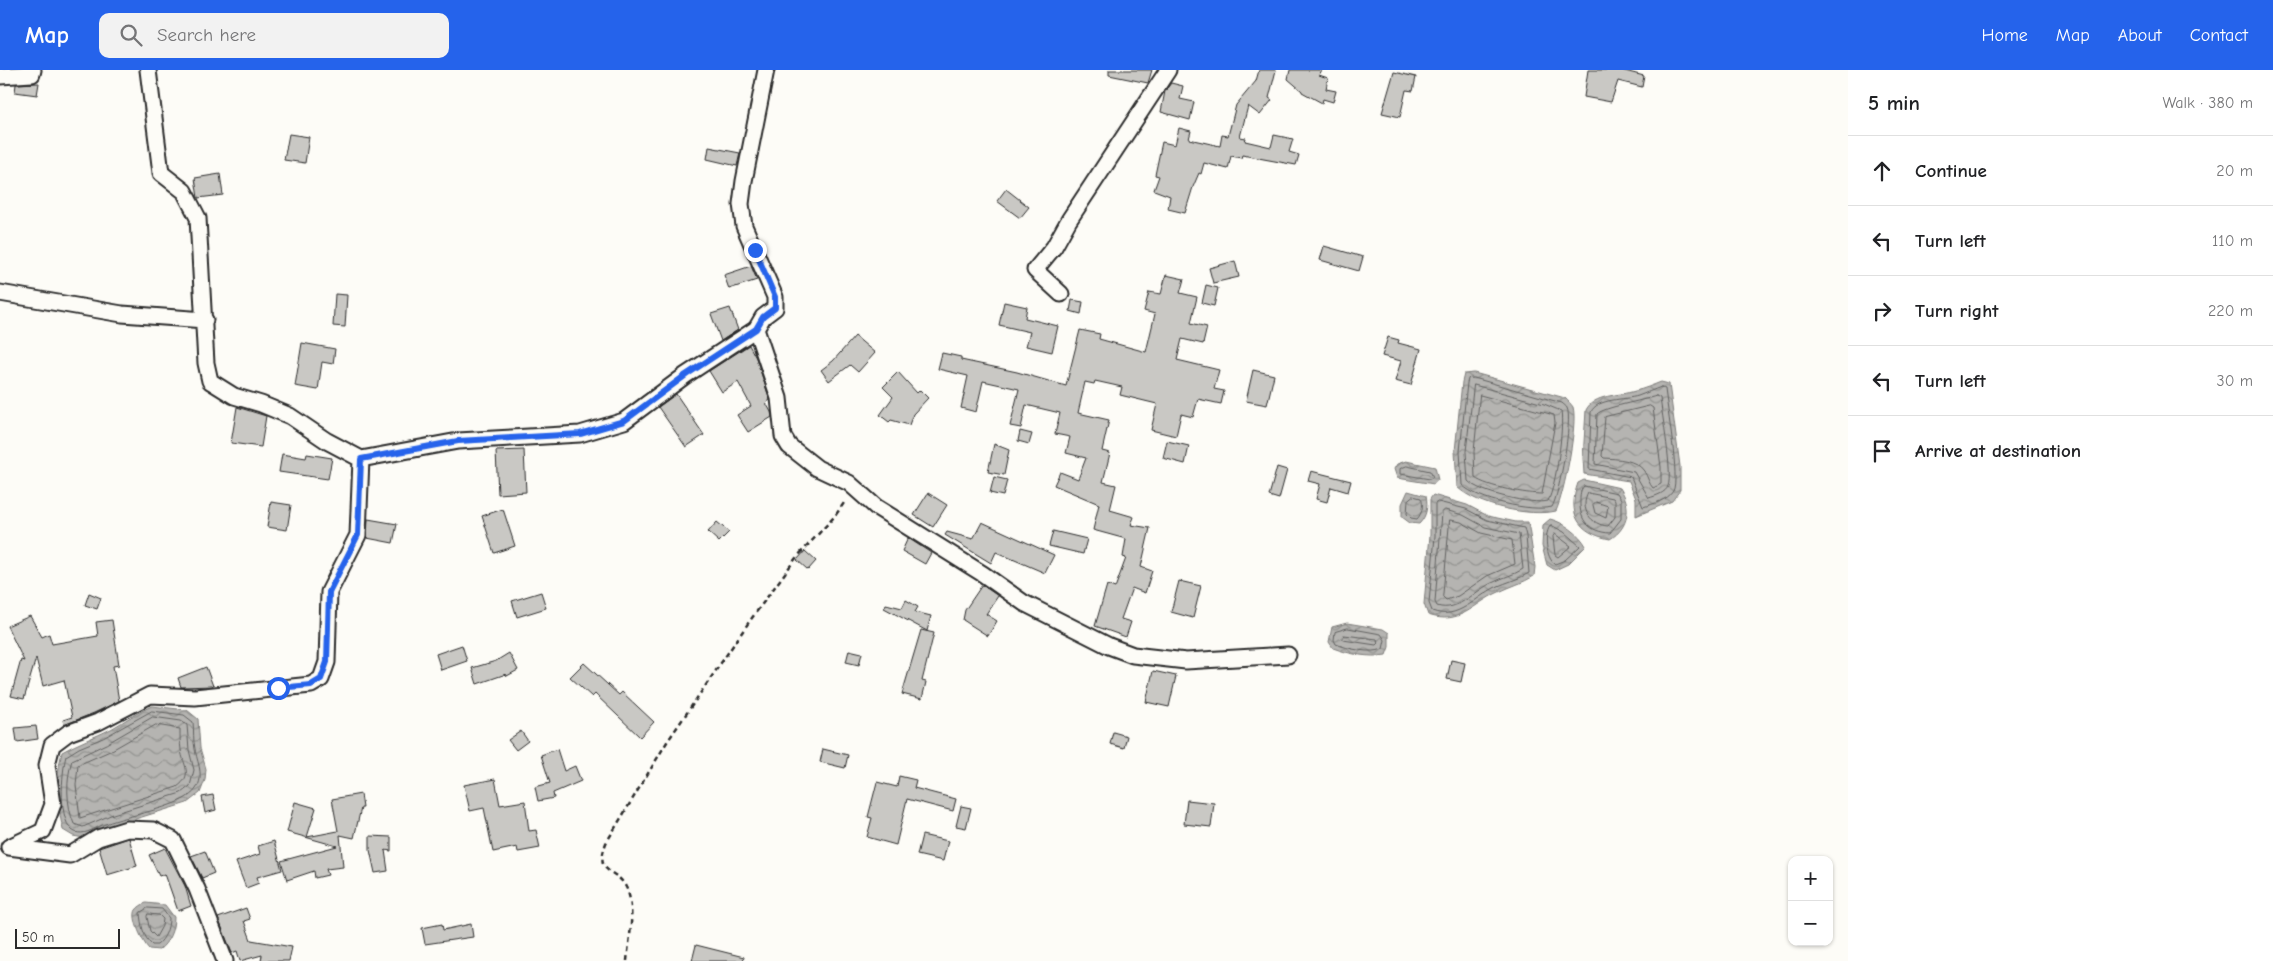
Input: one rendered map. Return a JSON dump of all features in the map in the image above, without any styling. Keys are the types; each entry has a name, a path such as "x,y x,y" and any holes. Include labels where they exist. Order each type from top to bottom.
{"street":[{"path":"0,76 32,74 33,70"},
{"path":"148,70 161,172 184,191 198,218 206,363 210,380 234,396 261,404 290,416 327,441 361,459 458,441 580,434 624,421 686,375 756,329 763,317 775,308 775,297 744,226 741,204 766,70"},
{"path":"1061,294 1036,270 1054,247 1068,220 1168,70"},
{"path":"0,292 122,314 205,320"},
{"path":"756,329 779,398 783,436 789,446 817,468 849,483 876,507 983,574 1024,603 1109,646 1133,655 1186,661 1288,655"},
{"path":"4,847 43,831 53,804 47,765 52,745 68,733 98,722 150,695 188,698 238,694 311,685 321,679 327,662 329,592 358,535 361,459"},
{"path":"4,847 70,855 98,838 127,829 153,830 173,840 197,889 225,961"}],"path":[{"path":"627,961 631,906 628,890 617,875 609,872 602,864 601,856 606,843 667,742 749,622 796,558 835,516 853,488"}],"water":[{"path":"1474,373 1565,398 1573,407 1574,428 1569,459 1563,490 1556,511 1519,511 1490,505 1466,494 1457,487 1455,451 1462,382 1464,374"},
{"path":"1661,382 1669,384 1680,466 1680,490 1672,501 1636,516 1636,499 1629,481 1584,474 1586,410 1601,398 1629,393"},
{"path":"1406,461 1435,467 1438,480 1434,484 1397,478 1394,469 1397,464"},
{"path":"1584,480 1620,488 1624,495 1627,509 1625,523 1610,539 1590,532 1578,520 1575,513 1575,494 1578,483"},
{"path":"1408,491 1426,496 1426,511 1424,518 1419,524 1410,523 1402,517 1402,504"},
{"path":"1433,495 1467,505 1488,516 1516,522 1528,522 1535,567 1534,576 1503,590 1458,616 1439,618 1428,615 1424,604 1430,535 1430,499"},
{"path":"1550,519 1571,529 1586,546 1568,564 1555,570 1547,565 1542,546 1543,525"},
{"path":"1347,623 1383,629 1389,633 1389,647 1386,655 1359,655 1333,648 1329,642 1332,627"},
{"path":"152,706 187,710 198,719 200,748 206,769 205,780 200,793 187,803 116,825 84,838 73,836 63,830 58,791 58,772 62,752 111,729"},
{"path":"146,903 165,905 174,917 170,935 166,943 159,950 149,949 136,924 136,910"}],"building":[{"path":"1109,70 1152,70 1148,83 1109,75"},
{"path":"1259,70 1276,70 1269,98 1272,100 1260,115 1248,106 1240,137 1246,138 1245,141 1271,147 1274,135 1293,139 1289,152 1299,155 1296,165 1242,155 1241,158 1231,156 1228,169 1204,163 1201,174 1199,173 1193,187 1185,213 1168,209 1170,196 1154,190 1159,176 1155,175 1162,142 1175,145 1179,128 1191,131 1189,139 1220,146 1222,135 1228,136 1236,105 1256,81"},
{"path":"1290,70 1322,70 1319,75 1328,78 1326,89 1336,91 1333,102 1323,99 1322,103 1302,92 1288,79"},
{"path":"1588,70 1621,70 1644,76 1642,87 1618,81 1611,102 1584,97"},
{"path":"1394,72 1416,77 1413,91 1406,90 1400,117 1382,113"},
{"path":"39,83 37,95 15,92 16,84"},
{"path":"1171,83 1183,86 1180,99 1194,102 1190,120 1161,112 1165,91"},
{"path":"289,134 309,137 305,163 284,160"},
{"path":"709,147 740,153 737,166 707,159"},
{"path":"220,174 223,195 198,198 195,178"},
{"path":"1006,189 1029,207 1020,218 997,201"},
{"path":"1324,246 1363,257 1359,271 1320,260"},
{"path":"1235,261 1239,277 1213,283 1209,268"},
{"path":"751,266 757,280 729,289 724,275"},
{"path":"1166,275 1184,279 1180,293 1197,297 1191,323 1207,327 1203,344 1182,339 1177,360 1219,370 1214,389 1224,391 1221,404 1198,399 1193,417 1181,414 1176,436 1151,430 1157,404 1120,395 1122,387 1095,381 1094,384 1085,382 1078,413 1109,420 1102,451 1110,453 1103,482 1116,485 1110,510 1134,517 1131,525 1150,528 1141,567 1152,571 1145,593 1132,588 1121,619 1131,622 1126,637 1095,626 1107,585 1115,588 1126,558 1123,557 1126,539 1093,530 1099,504 1054,485 1060,472 1078,479 1086,458 1066,453 1070,437 1055,434 1060,413 1026,405 1021,428 1010,426 1019,389 983,381 976,412 961,408 968,376 938,369 942,353 961,357 961,360 1017,372 1066,386 1080,330 1100,334 1099,339 1146,352 1155,314 1144,311 1149,292 1161,294"},
{"path":"1206,285 1218,288 1214,306 1202,303"},
{"path":"335,294 347,295 345,327 333,326"},
{"path":"1072,300 1083,302 1081,314 1070,311"},
{"path":"1004,302 1027,307 1025,318 1058,326 1052,352 1026,346 1030,332 999,325"},
{"path":"730,308 738,330 721,341 711,314"},
{"path":"855,336 875,353 858,372 850,365 829,381 821,370 833,361"},
{"path":"1388,337 1399,340 1398,343 1421,349 1411,385 1395,381 1401,361 1382,356"},
{"path":"302,343 335,349 333,364 322,362 318,390 295,386"},
{"path":"749,345 756,358 770,400 766,403 772,417 748,432 737,415 751,406 738,382 722,392 709,371"},
{"path":"1253,370 1274,375 1267,405 1246,401"},
{"path":"898,372 917,393 920,390 928,398 913,414 909,425 891,420 889,422 880,415 893,397 883,387"},
{"path":"676,394 704,435 686,447 658,407"},
{"path":"237,407 266,416 261,447 231,443"},
{"path":"1020,431 1032,434 1029,444 1018,441"},
{"path":"1167,441 1189,446 1185,464 1163,458"},
{"path":"994,444 1009,450 1004,475 988,472"},
{"path":"524,450 526,492 498,494 496,451"},
{"path":"282,454 306,458 307,454 332,458 328,479 279,472"},
{"path":"1277,467 1287,470 1279,499 1269,496"},
{"path":"1311,471 1351,481 1348,492 1331,487 1327,502 1316,499 1320,484 1308,481"},
{"path":"994,477 1007,480 1003,496 990,493"},
{"path":"928,493 947,505 933,527 914,515"},
{"path":"271,502 291,505 287,530 267,527"},
{"path":"503,509 515,546 494,553 482,516"},
{"path":"368,519 397,524 393,543 367,538"},
{"path":"717,522 729,532 719,542 708,532"},
{"path":"982,522 1054,555 1045,573 996,552 991,563 945,535 947,532 973,539"},
{"path":"1053,531 1087,539 1083,554 1049,546"},
{"path":"908,538 931,553 925,564 902,551"},
{"path":"805,551 816,561 808,570 797,560"},
{"path":"1179,581 1201,586 1193,618 1171,612"},
{"path":"982,585 998,596 986,614 997,621 988,636 963,620 965,610"},
{"path":"541,592 546,608 517,617 512,601"},
{"path":"89,593 101,598 97,609 85,605"},
{"path":"906,600 918,607 915,612 931,616 927,631 884,608 886,604 902,608"},
{"path":"30,616 42,637 49,634 52,644 98,636 96,622 112,620 119,665 113,666 119,701 64,725 63,720 72,717 64,680 43,686 36,658 24,699 11,696 21,660 24,661 7,626"},
{"path":"921,630 934,633 922,681 926,682 922,699 902,694"},
{"path":"462,645 467,661 441,670 436,654"},
{"path":"849,650 862,653 859,665 846,662"},
{"path":"509,653 518,670 507,676 506,674 477,684 472,668 496,661"},
{"path":"1451,660 1465,663 1461,682 1447,679"},
{"path":"584,663 619,695 622,692 654,722 640,737 595,694 592,697 570,677"},
{"path":"206,667 213,686 181,687 178,678"},
{"path":"1153,671 1176,676 1169,707 1146,702"},
{"path":"36,726 38,739 17,742 15,728"},
{"path":"521,731 528,741 516,750 508,740"},
{"path":"1113,732 1127,736 1124,748 1110,744"},
{"path":"557,749 564,771 575,766 581,781 553,793 554,798 538,801 535,787 550,783 541,755"},
{"path":"823,749 848,755 845,768 820,762"},
{"path":"899,776 916,780 914,788 956,799 953,811 907,799 896,845 867,837 872,818 868,817 877,782 897,787"},
{"path":"495,779 500,805 525,801 529,831 536,830 540,848 518,852 517,847 493,852 484,808 470,811 464,785"},
{"path":"361,794 363,808 361,808 354,838 340,835 343,867 326,869 328,875 315,878 314,871 287,880 281,861 337,846 287,832 295,802 316,808 307,837 338,831 332,799"},
{"path":"213,795 216,810 205,813 202,797"},
{"path":"1187,800 1214,803 1211,827 1184,824"},
{"path":"961,806 971,808 966,828 956,826"},
{"path":"922,835 948,841 943,861 917,855"},
{"path":"370,836 391,837 391,851 385,850 388,871 375,873 370,850"},
{"path":"129,838 137,866 107,875 99,848"},
{"path":"274,841 282,870 257,877 259,883 246,888 236,862 260,854 258,846"},
{"path":"165,848 185,886 191,906 178,911 165,874 159,876 149,855"},
{"path":"205,851 214,873 202,878 191,856"},
{"path":"246,908 250,919 244,921 251,940 292,947 289,961 261,961 262,955 240,961 237,951 232,953 218,918"},
{"path":"442,924 443,930 471,924 473,937 425,944 422,928"},
{"path":"696,945 744,957 743,961 692,961"}],"route":[{"path":"278,688 311,685 321,679 327,662 326,630 329,592 358,535 361,459 458,441 580,434 624,421 686,375 756,329 763,317 775,308 775,297 755,250"}]}
